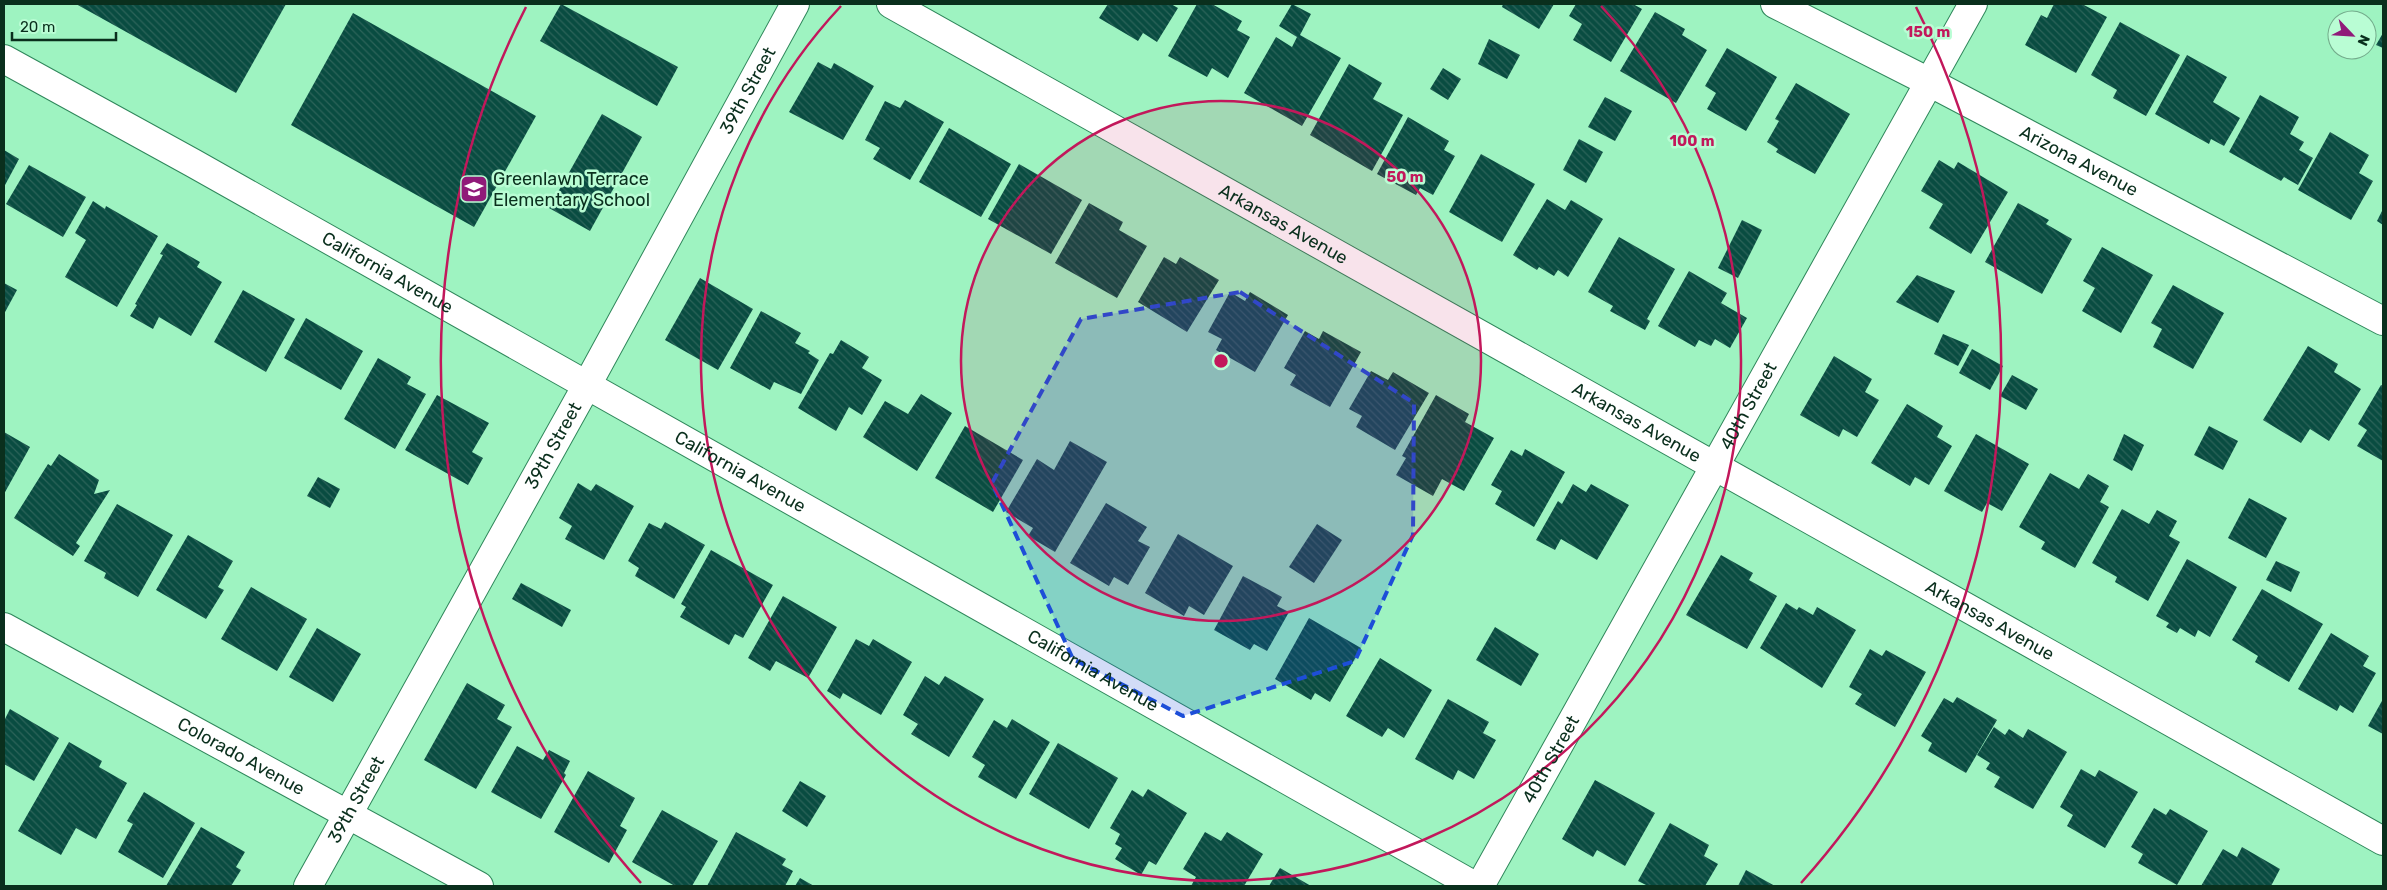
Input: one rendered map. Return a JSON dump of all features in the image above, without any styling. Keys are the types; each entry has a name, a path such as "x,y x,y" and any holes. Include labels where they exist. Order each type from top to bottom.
{"street":[{"name":"39th Street","path":"308,886 587,385 795,4"},
{"name":"Arkansas Avenue","path":"891,4 2383,841"},
{"name":"Arizona Avenue","path":"1775,4 1929,82 2383,321"},
{"name":"40th Street","path":"1480,886 1713,466 1973,4"},
{"name":"California Avenue","path":"4,59 587,385 1475,886"},
{"name":"Colorado Avenue","path":"4,627 479,886"}],"highlighted area":[{"path":"1240,292 1414,403 1413,535 1355,661 1183,716 1073,659 992,483 1081,319"}],"building":[{"path":"76,4 286,4 236,93"},
{"path":"561,4 678,67 657,106 540,41"},
{"path":"1108,4 1171,4 1178,8 1157,42 1143,33 1138,41 1099,18"},
{"path":"1197,4 1212,4 1242,21 1237,30 1250,37 1228,78 1212,68 1207,77 1168,56"},
{"path":"1292,4 1311,14 1300,35 1341,58 1302,126 1244,93 1276,37 1292,47 1297,37 1279,26"},
{"path":"1503,4 1554,4 1539,29 1502,7"},
{"path":"1576,4 1633,4 1642,9 1611,62 1573,40 1582,24 1569,16"},
{"path":"2054,4 2082,4 2107,17 2076,73 2025,45 2041,15 2047,18"},
{"path":"1655,12 1685,29 1682,35 1707,50 1676,103 1620,71"},
{"path":"353,13 536,116 474,227 291,125"},
{"path":"2120,22 2180,55 2146,116 2113,98 2117,90 2091,75"},
{"path":"2383,33 2383,48 2377,45"},
{"path":"1489,39 1520,55 1507,79 1478,64"},
{"path":"1727,48 1777,77 1746,131 1707,109 1716,93 1705,86"},
{"path":"2187,55 2227,77 2213,102 2240,118 2224,146 2211,139 2209,144 2155,114"},
{"path":"818,62 831,69 834,63 874,86 843,140 789,112"},
{"path":"1349,64 1382,83 1373,99 1403,115 1372,171 1310,135"},
{"path":"1443,68 1461,79 1448,100 1430,89"},
{"path":"1796,83 1850,114 1815,174 1776,152 1778,149 1767,142 1779,121 1775,119"},
{"path":"2260,95 2299,117 2290,134 2304,142 2299,150 2313,158 2298,185 2284,177 2281,181 2229,152"},
{"path":"1605,97 1632,111 1615,141 1588,127"},
{"path":"905,100 944,122 910,180 873,159 880,148 865,140 885,101 900,108"},
{"path":"602,114 642,137 590,231 549,208"},
{"path":"1408,117 1449,141 1444,150 1455,156 1433,195 1420,188 1416,195 1377,174"},
{"path":"949,128 1011,164 981,217 919,182"},
{"path":"2330,132 2369,155 2359,173 2373,181 2351,220 2298,190"},
{"path":"1579,139 1603,152 1586,183 1563,170"},
{"path":"4,150 19,159 4,187"},
{"path":"1481,154 1535,184 1502,242 1449,212"},
{"path":"1939,160 1954,169 1958,162 2008,192 1971,254 1929,228 1943,204 1921,191"},
{"path":"1019,164 1082,200 1051,254 988,219"},
{"path":"29,165 86,197 63,237 6,204"},
{"path":"1547,199 1565,210 1571,200 1603,219 1568,277 1558,270 1554,276 1539,267 1537,270 1513,255"},
{"path":"93,201 105,209 106,206 158,236 117,307 65,277 86,240 75,233"},
{"path":"1089,203 1123,222 1119,230 1147,246 1117,298 1055,263"},
{"path":"2018,203 2049,220 2046,224 2072,239 2042,294 1985,262"},
{"path":"2383,209 2383,225 2377,221"},
{"path":"1742,220 1762,230 1738,278 1718,268"},
{"path":"1619,237 1675,269 1647,319 1650,321 1645,330 1610,311 1613,306 1588,292"},
{"path":"167,243 200,262 197,267 222,282 191,336 159,317 153,329 130,316 163,255 160,254"},
{"path":"2102,247 2153,275 2121,333 2082,311 2095,288 2083,281"},
{"path":"1164,257 1176,264 1180,257 1219,280 1187,332 1138,302"},
{"path":"1689,271 1727,293 1721,303 1747,318 1730,348 1715,339 1711,346 1699,340 1695,347 1658,326"},
{"path":"1917,275 1955,291 1938,323 1896,302"},
{"path":"700,278 753,309 718,370 665,340"},
{"path":"4,283 17,290 4,314"},
{"path":"2173,285 2224,313 2193,369 2153,347 2162,329 2151,323"},
{"path":"243,290 295,319 266,372 214,342"},
{"path":"1230,292 1245,301 1250,292 1288,315 1255,372 1216,350 1222,339 1208,332"},
{"path":"761,311 801,333 795,343 810,351 808,353 819,360 801,394 774,382 770,390 730,368"},
{"path":"306,318 363,351 341,390 284,358"},
{"path":"1305,331 1319,339 1323,331 1361,352 1330,407 1290,385 1296,375 1284,368"},
{"path":"1943,334 1969,345 1958,366 1934,354"},
{"path":"841,340 869,357 862,368 882,380 862,415 849,407 836,431 798,408 830,353 833,354"},
{"path":"2308,346 2338,364 2334,372 2361,389 2329,441 2310,429 2301,443 2263,420"},
{"path":"1972,349 2003,366 1990,390 1959,373"},
{"path":"1834,356 1872,379 1865,392 1879,400 1857,437 1843,429 1839,437 1800,415"},
{"path":"378,358 411,377 407,384 426,394 395,449 344,419"},
{"path":"1371,371 1388,380 1393,372 1429,393 1395,450 1356,427 1362,416 1349,409"},
{"path":"2012,375 2038,389 2026,410 2000,396"},
{"path":"2381,385 2383,386 2383,461 2357,446 2367,430 2358,424"},
{"path":"921,394 952,413 917,471 863,437 885,401 908,414"},
{"path":"437,395 489,423 472,452 483,458 468,485 405,450"},
{"path":"1436,395 1469,414 1465,422 1494,438 1464,491 1442,479 1433,496 1396,475 1406,458 1402,456"},
{"path":"1907,404 1943,426 1937,437 1952,446 1929,485 1915,477 1910,486 1871,463"},
{"path":"965,426 1023,460 993,512 935,478"},
{"path":"2209,426 2238,441 2223,470 2194,455"},
{"path":"4,432 30,447 4,494"},
{"path":"1976,434 2029,464 2002,511 1987,503 1982,512 1944,491"},
{"path":"2124,434 2144,445 2132,471 2113,460"},
{"path":"1070,441 1107,462 1055,552 1028,536 1033,528 1006,512 1037,459 1054,470"},
{"path":"1525,449 1565,472 1534,527 1495,504 1502,491 1491,485 1511,450 1522,456"},
{"path":"59,454 99,480 94,494 110,490 76,543 80,546 73,556 14,518 48,464 51,466"},
{"path":"2050,473 2079,489 2088,474 2109,486 2100,502 2109,507 2075,568 2041,549 2045,542 2019,527"},
{"path":"318,477 340,489 330,508 307,496"},
{"path":"578,483 591,491 596,484 634,506 604,560 565,539 572,526 559,518"},
{"path":"1573,484 1586,492 1591,484 1629,505 1597,560 1561,539 1555,550 1536,540 1558,501 1562,504"},
{"path":"2249,498 2287,518 2266,558 2228,538"},
{"path":"1106,503 1147,527 1138,541 1150,547 1128,585 1114,577 1109,586 1070,563"},
{"path":"117,504 173,535 138,597 104,578 106,573 84,561"},
{"path":"2122,509 2149,524 2157,510 2177,521 2169,536 2180,542 2148,601 2115,582 2117,577 2092,563"},
{"path":"665,522 705,545 674,599 635,576 639,568 628,561 649,523 661,529"},
{"path":"1317,524 1342,540 1314,583 1289,567"},
{"path":"1178,534 1233,566 1204,615 1189,606 1184,616 1145,593"},
{"path":"188,535 233,561 218,587 224,590 206,619 156,590"},
{"path":"711,550 773,585 743,638 735,634 729,645 680,617 686,607 681,604"},
{"path":"1721,555 1753,573 1749,580 1777,596 1747,649 1686,615"},
{"path":"2187,559 2237,587 2210,637 2198,630 2195,637 2180,628 2177,633 2166,627 2169,623 2156,616"},
{"path":"2276,561 2300,572 2291,592 2266,580"},
{"path":"1243,576 1282,597 1277,606 1289,612 1267,651 1254,644 1250,650 1214,630"},
{"path":"521,583 571,610 562,627 512,599"},
{"path":"251,587 307,619 277,671 221,639"},
{"path":"2262,589 2323,624 2289,682 2255,662 2258,656 2232,640"},
{"path":"783,596 837,627 808,678 776,661 770,671 748,658"},
{"path":"1786,603 1797,610 1799,607 1813,615 1817,607 1856,630 1822,688 1760,648"},
{"path":"1309,618 1361,648 1330,702 1315,693 1311,700 1275,679"},
{"path":"1495,627 1539,654 1521,686 1476,660"},
{"path":"317,628 361,654 333,702 289,677"},
{"path":"2331,633 2369,656 2363,666 2376,673 2353,713 2340,705 2337,711 2298,689"},
{"path":"856,639 869,646 873,639 912,662 881,715 843,693 840,699 827,691"},
{"path":"1870,649 1882,656 1886,650 1926,672 1895,727 1855,704 1862,694 1849,687"},
{"path":"1380,658 1432,690 1404,738 1388,728 1382,737 1346,716"},
{"path":"925,676 939,685 945,676 984,699 949,757 911,734 918,724 903,715"},
{"path":"467,683 505,705 497,719 512,727 476,789 424,760"},
{"path":"1957,697 1997,720 1966,773 1928,751 1932,743 1921,736 1944,698 1953,703"},
{"path":"1448,699 1489,722 1483,733 1496,740 1474,779 1458,770 1453,780 1415,759"},
{"path":"2383,699 2383,734 2368,726"},
{"path":"10,709 59,738 34,781 4,764 4,721"},
{"path":"1012,719 1050,742 1016,799 978,777 985,765 972,757 994,720 1007,728"},
{"path":"1994,727 2005,735 2009,729 2023,738 2028,729 2067,752 2033,809 1994,787 2000,777 1986,769 1990,763 1977,755"},
{"path":"69,742 102,761 99,767 127,783 96,839 76,828 61,855 18,831"},
{"path":"1058,743 1118,778 1089,829 1029,794"},
{"path":"517,746 543,760 549,750 570,761 564,773 566,775 541,819 491,792"},
{"path":"2081,769 2095,777 2099,770 2138,792 2105,848 2067,826 2073,815 2060,807"},
{"path":"588,771 635,798 620,826 627,830 609,863 554,832"},
{"path":"1595,780 1655,813 1625,866 1597,850 1593,857 1562,839"},
{"path":"800,781 826,796 807,827 782,811"},
{"path":"1148,789 1187,813 1156,865 1149,861 1141,875 1115,859 1122,848 1115,844 1120,834 1110,828 1132,790 1143,797"},
{"path":"144,792 195,823 163,878 118,852 133,824 127,821"},
{"path":"2154,808 2166,815 2170,809 2208,831 2177,885 2138,863 2143,854 2131,847"},
{"path":"662,810 718,841 692,886 675,886 632,862"},
{"path":"1670,823 1709,845 1704,856 1718,864 1705,886 1648,886 1638,881"},
{"path":"201,827 245,852 236,867 241,870 231,886 166,886"},
{"path":"736,832 786,859 782,865 793,871 785,886 707,886"},
{"path":"1205,832 1221,841 1227,832 1263,854 1244,886 1191,886 1196,877 1183,869"},
{"path":"2242,847 2280,869 2271,886 2201,886 2223,849 2237,857"},
{"path":"1280,868 1311,886 1269,886"},
{"path":"1746,870 1775,886 1738,886"},
{"path":"800,878 814,886 795,886"}],"place":[{"name":"Greenlawn Terrace Elementary School","path":"474,189"}]}
